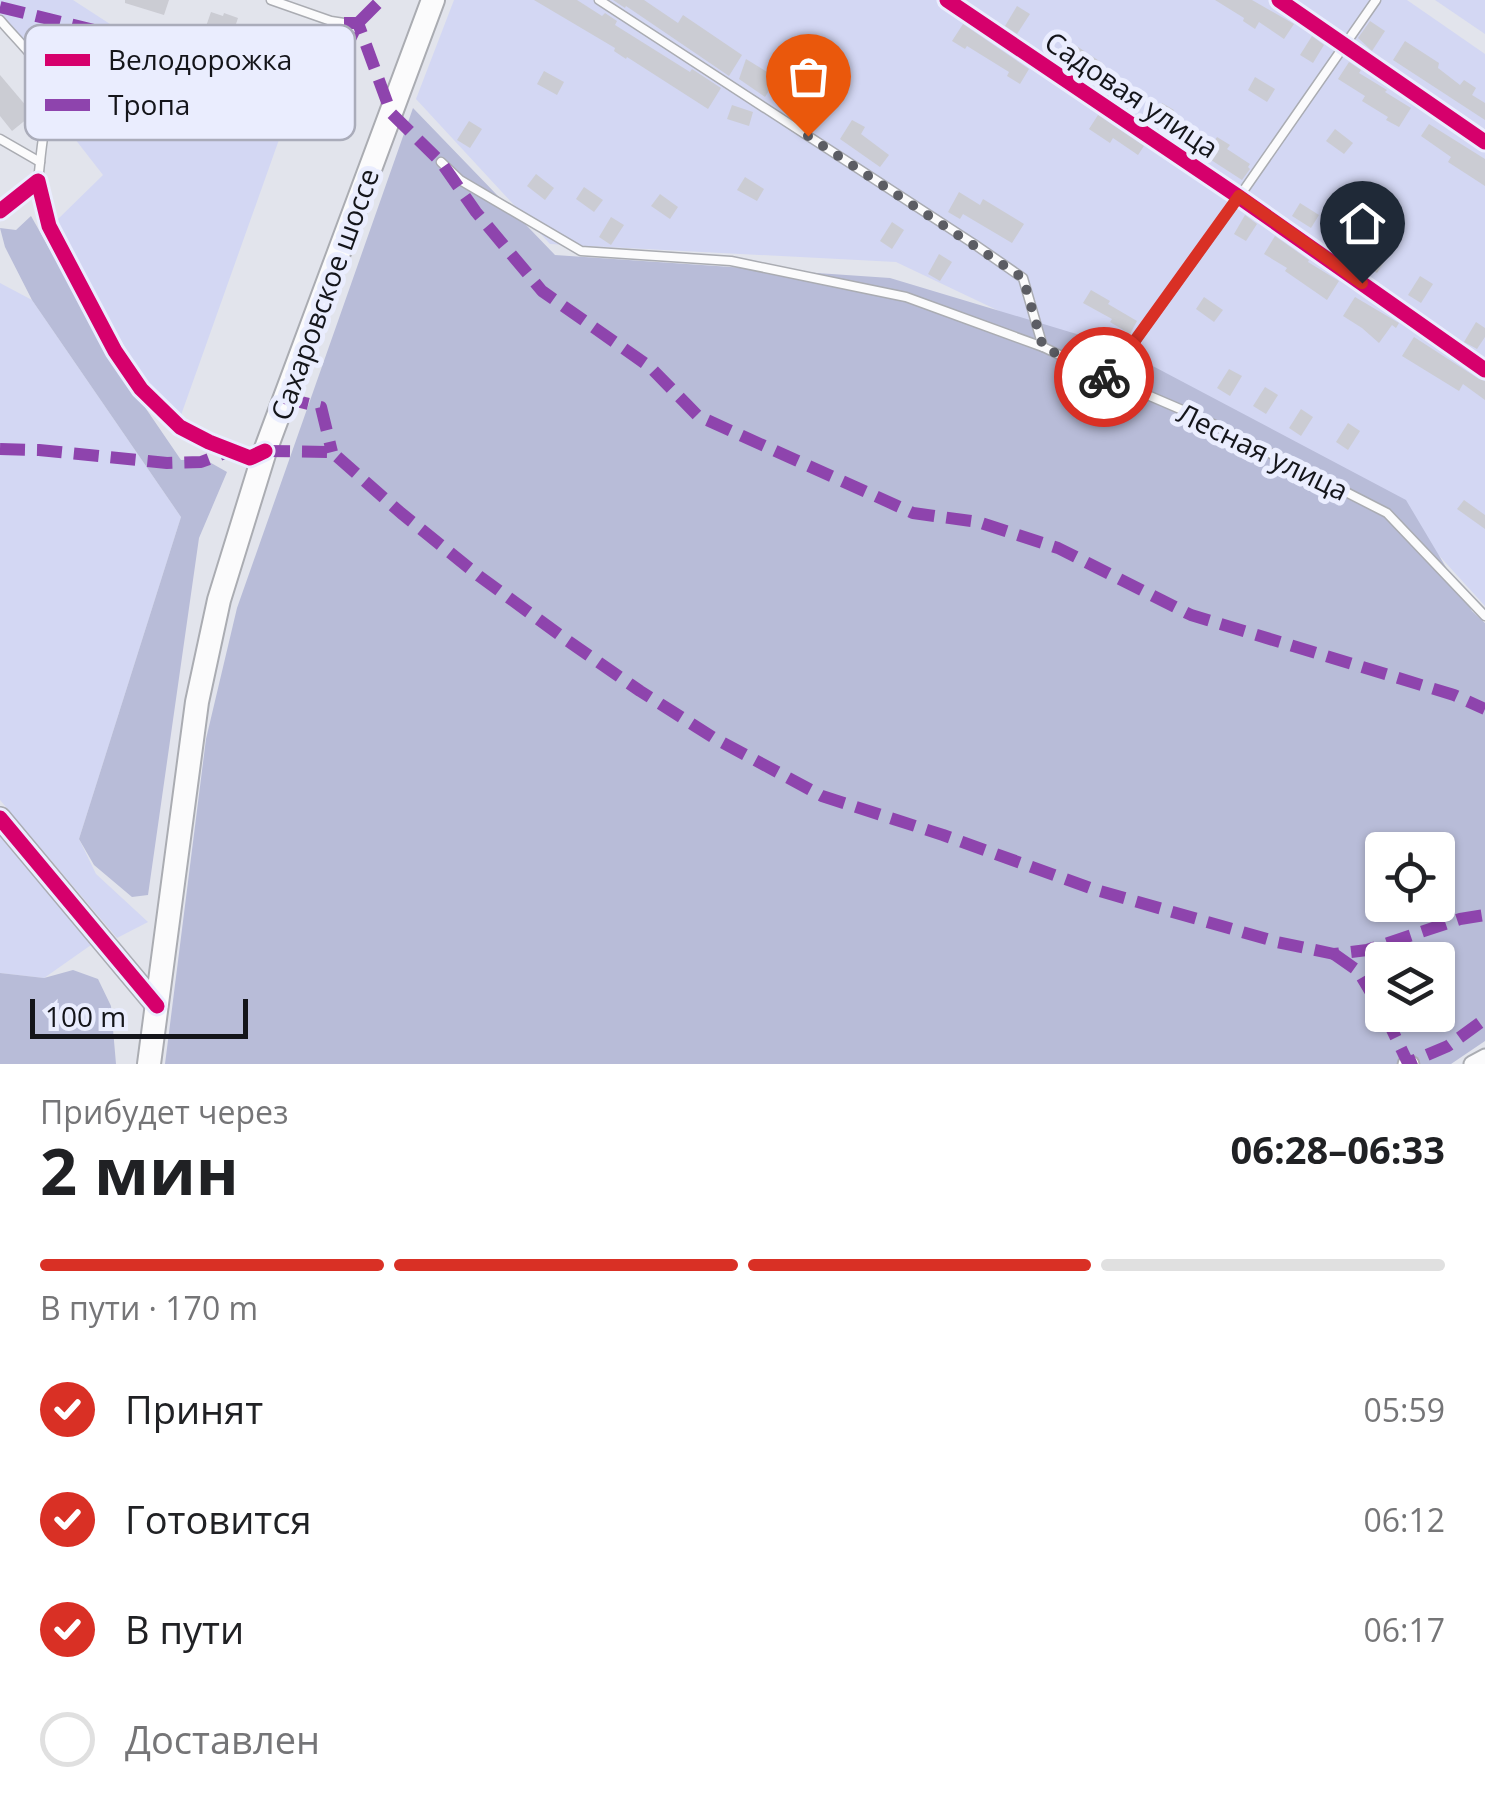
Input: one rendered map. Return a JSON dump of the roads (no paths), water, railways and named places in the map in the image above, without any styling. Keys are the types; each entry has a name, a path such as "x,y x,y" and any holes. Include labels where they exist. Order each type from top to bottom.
{"main road":[{"name":"Сахаровское шоссе","path":"149,1064 198,702 219,600 265,451 433,0"}],"street":[{"name":"Садовая улица","path":"947,0 1239,196 1485,370"},
{"path":"1279,0 1485,142"},
{"path":"0,211 38,181 49,226 116,352 147,396 180,427 209,442 250,458 265,451"},
{"path":"0,818 156,1006"},
{"path":"1472,1064 1485,1056"}],"lane":[{"path":"271,0 344,22"},
{"path":"599,0 1023,278 1043,347"},
{"path":"1108,378 1376,0"},
{"path":"0,20 25,50"},
{"path":"0,139 40,162"},
{"path":"38,181 43,140"},
{"name":"Лесная улица","path":"441,162 460,180 581,251 731,261 906,297 1043,347 1201,418 1387,513 1485,616"}]}
